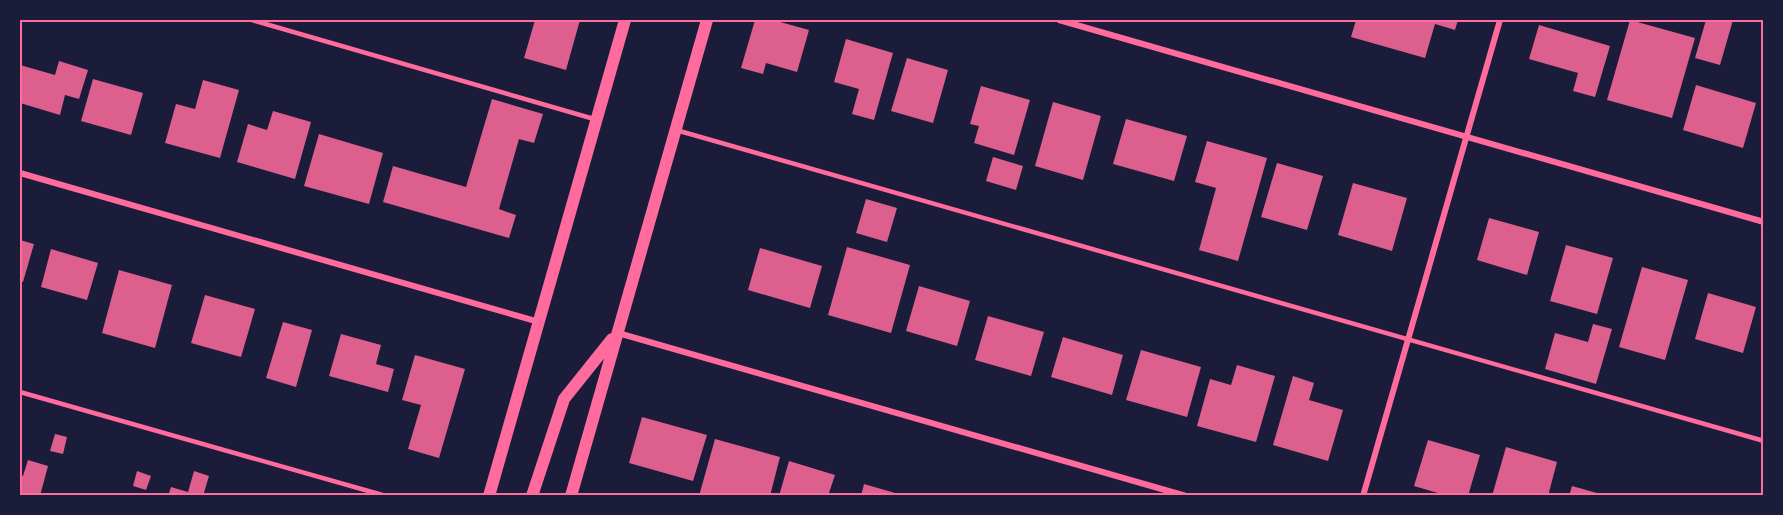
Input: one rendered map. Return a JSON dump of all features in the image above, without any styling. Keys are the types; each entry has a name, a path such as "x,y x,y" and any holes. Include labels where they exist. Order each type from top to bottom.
{"main road":[{"path":"489,495 625,20"},
{"path":"571,495 707,20"},
{"path":"532,495 564,399 617,333"}],"street":[{"path":"1059,20 1764,222"},
{"path":"1363,495 1500,20"},
{"path":"20,173 538,322"},
{"path":"617,333 1186,495"}],"lane":[{"path":"252,20 597,120"},
{"path":"676,130 1764,441"},
{"path":"20,392 387,495"}],"building":[{"path":"535,20 580,20 566,70 524,58"},
{"path":"755,20 773,20 809,30 797,72 766,63 763,74 741,68"},
{"path":"1356,20 1458,20 1455,30 1435,24 1425,58 1351,37"},
{"path":"1630,20 1695,38 1672,118 1607,100"},
{"path":"1706,20 1733,20 1720,65 1695,58"},
{"path":"1539,25 1610,46 1595,97 1573,91 1578,73 1529,59"},
{"path":"846,39 893,53 874,120 852,114 859,89 834,82"},
{"path":"907,58 948,70 933,123 891,111"},
{"path":"59,61 88,70 79,99 65,95 60,115 20,103 20,65 55,75"},
{"path":"93,79 143,93 131,135 81,121"},
{"path":"203,80 239,90 220,158 165,143 176,104 195,109"},
{"path":"1696,85 1756,103 1743,148 1683,130"},
{"path":"981,86 1030,100 1014,155 974,143 979,126 970,124"},
{"path":"492,99 543,114 534,143 519,139 499,209 516,215 509,238 383,202 393,166 466,187"},
{"path":"1053,102 1101,116 1083,180 1035,166"},
{"path":"273,111 311,122 295,179 237,162 248,124 267,130"},
{"path":"1126,119 1187,136 1174,181 1113,164"},
{"path":"319,134 383,153 369,204 304,186"},
{"path":"1207,141 1267,158 1238,261 1199,250 1216,188 1195,182"},
{"path":"993,157 1023,166 1016,190 986,181"},
{"path":"1277,163 1323,176 1307,230 1261,217"},
{"path":"1353,183 1407,198 1392,251 1338,235"},
{"path":"866,199 897,208 887,242 856,233"},
{"path":"1489,218 1539,232 1527,275 1477,260"},
{"path":"20,240 34,244 23,282 20,281"},
{"path":"1566,245 1613,258 1597,314 1550,301"},
{"path":"847,247 910,265 891,333 828,315"},
{"path":"760,248 822,266 810,308 748,290"},
{"path":"51,249 98,263 87,300 41,287"},
{"path":"1642,267 1688,280 1665,360 1619,347"},
{"path":"119,270 172,285 155,348 102,333"},
{"path":"919,286 970,301 957,346 906,331"},
{"path":"1708,293 1756,307 1743,353 1695,339"},
{"path":"205,295 255,309 241,357 191,343"},
{"path":"988,316 1044,332 1031,376 975,360"},
{"path":"283,322 312,330 296,387 266,378"},
{"path":"1593,324 1612,329 1596,384 1545,369 1555,333 1588,342"},
{"path":"341,334 381,345 376,364 394,369 388,392 329,376"},
{"path":"1063,337 1123,355 1112,395 1051,377"},
{"path":"1141,350 1201,367 1187,417 1126,400"},
{"path":"415,355 465,369 439,458 408,449 421,405 402,400"},
{"path":"1237,365 1275,376 1256,442 1197,426 1210,379 1231,385"},
{"path":"1293,376 1314,383 1309,400 1343,410 1328,461 1273,445"},
{"path":"642,417 707,435 693,481 629,463"},
{"path":"55,434 67,437 63,454 50,451"},
{"path":"715,439 780,457 770,496 699,496"},
{"path":"1428,440 1480,455 1468,496 1448,496 1414,486"},
{"path":"1506,447 1557,462 1548,496 1492,496"},
{"path":"28,460 48,466 40,496 20,496 20,475 23,476"},
{"path":"789,461 835,475 829,493 835,496 779,496"},
{"path":"137,471 151,476 146,490 133,486"},
{"path":"194,471 209,476 203,496 168,496 171,487 188,492"},
{"path":"864,484 902,495 902,496 861,496"},
{"path":"1572,486 1604,495 1604,496 1569,496"}]}
